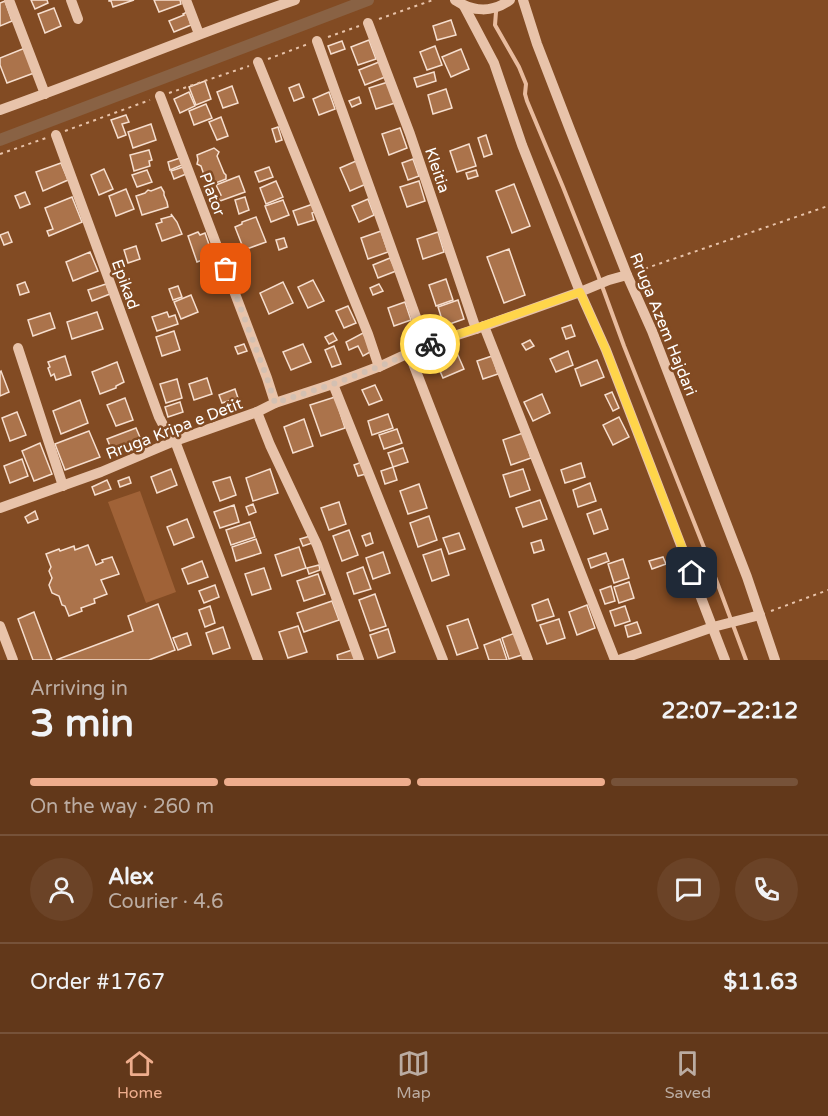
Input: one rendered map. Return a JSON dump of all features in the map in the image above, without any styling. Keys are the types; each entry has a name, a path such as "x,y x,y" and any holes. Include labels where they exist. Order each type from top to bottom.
{"street":[{"path":"9,0 45,94"},
{"path":"71,0 78,19"},
{"path":"186,0 199,34"},
{"path":"459,3 472,9 490,9 499,7 510,0"},
{"name":"Rruga Azem Hajdari","path":"524,0 537,44 568,127 652,332 775,660"},
{"path":"0,111 289,1"},
{"path":"459,3 494,63 522,145 580,292 606,350 725,660"},
{"name":"Kleitia","path":"368,23 480,327 621,659"},
{"path":"316,41 426,345"},
{"path":"258,63 368,334 379,367"},
{"name":"Plator","path":"160,96 275,403"},
{"name":"Epikad","path":"56,135 159,417 174,441 258,660"},
{"name":"Rruga Kripa e Detit","path":"0,508 100,472 275,403 379,367 426,345 627,275"},
{"path":"18,348 63,486"},
{"path":"409,353 528,660"},
{"path":"333,384 443,660"},
{"path":"257,412 317,545 358,660"},
{"path":"621,659 725,623 760,615"},
{"path":"0,626 13,660"}],"path":[{"path":"0,154 433,0"},
{"path":"627,275 828,206"},
{"path":"760,615 828,590"}],"shaded area":[{"path":"140,491 176,592 146,603 108,502"}],"building":[{"path":"31,0 47,0 48,3 35,9"},
{"path":"109,0 134,0 113,7"},
{"path":"154,0 180,0 181,4 159,12"},
{"path":"5,1 12,21 0,26 0,3"},
{"path":"54,8 61,26 45,33 38,14"},
{"path":"187,12 191,25 174,32 169,21"},
{"path":"451,20 456,35 437,40 433,26"},
{"path":"369,40 376,59 358,65 351,47"},
{"path":"342,41 345,49 331,54 328,46"},
{"path":"435,46 442,65 427,70 420,52"},
{"path":"25,48 34,73 7,83 0,65 0,58"},
{"path":"461,49 469,69 451,77 442,57"},
{"path":"379,62 385,77 365,85 359,70"},
{"path":"434,72 436,81 417,87 414,78"},
{"path":"205,81 211,99 196,105 189,87"},
{"path":"388,82 395,103 376,109 369,88"},
{"path":"299,84 304,97 294,101 289,88"},
{"path":"232,86 238,103 223,108 217,92"},
{"path":"446,89 452,108 433,114 428,95"},
{"path":"189,92 195,106 180,113 174,99"},
{"path":"329,92 335,109 319,115 313,99"},
{"path":"359,97 361,103 352,107 349,101"},
{"path":"206,104 212,118 194,125 189,111"},
{"path":"126,115 129,122 122,124 126,135 118,138 111,120"},
{"path":"221,117 228,136 217,140 209,122"},
{"path":"151,124 156,140 133,148 128,132"},
{"path":"278,127 282,140 276,142 272,129"},
{"path":"400,128 407,148 389,155 382,134"},
{"path":"486,135 492,154 484,157 478,138"},
{"path":"469,144 476,166 457,172 450,151"},
{"path":"214,148 219,152 217,156 226,179 208,186 207,181 203,179 201,166 197,164 197,155"},
{"path":"149,150 152,160 149,161 150,166 134,171 130,155"},
{"path":"180,158 182,165 170,170 168,162"},
{"path":"413,159 419,176 408,180 402,163"},
{"path":"356,161 366,184 350,191 340,168"},
{"path":"61,163 68,180 43,191 36,172"},
{"path":"183,167 186,174 174,179 171,171"},
{"path":"269,167 273,177 259,182 255,172"},
{"path":"104,169 113,189 99,195 91,175"},
{"path":"147,170 152,182 137,187 132,175"},
{"path":"476,170 478,176 468,179 466,173"},
{"path":"239,176 245,192 220,201 218,196 221,195 216,185"},
{"path":"276,181 283,197 266,204 260,188"},
{"path":"419,181 425,201 407,207 400,187"},
{"path":"514,184 530,226 512,233 496,191"},
{"path":"161,187 168,207 142,215 136,196"},
{"path":"126,189 134,209 116,216 109,196"},
{"path":"25,192 30,204 20,208 15,196"},
{"path":"72,197 82,222 49,236 47,231 53,229 45,208"},
{"path":"245,197 249,210 239,214 235,200"},
{"path":"368,199 374,215 359,222 352,206"},
{"path":"283,200 289,215 271,222 265,206"},
{"path":"313,204 314,220 298,225 293,211"},
{"path":"171,214 182,234 162,241 156,224 162,222 161,219 172,216"},
{"path":"256,217 266,242 244,250 235,227"},
{"path":"381,231 388,252 368,259 361,238"},
{"path":"8,232 12,242 4,245 0,235"},
{"path":"198,232 200,235 205,233 213,256 197,262 188,236"},
{"path":"438,232 444,252 423,259 417,239"},
{"path":"284,238 287,247 279,250 276,240"},
{"path":"136,246 140,259 128,263 124,250"},
{"path":"509,249 525,295 504,303 487,257"},
{"path":"90,252 98,271 73,281 66,262"},
{"path":"390,258 396,271 378,278 373,265"},
{"path":"446,279 453,300 436,306 429,285"},
{"path":"313,280 324,301 308,308 298,287"},
{"path":"25,282 29,292 20,295 17,285"},
{"path":"283,282 293,303 269,314 260,293"},
{"path":"106,284 110,294 92,301 88,290"},
{"path":"379,284 383,291 373,295 370,288"},
{"path":"178,286 182,297 173,300 169,289"},
{"path":"191,295 198,312 181,319 174,302"},
{"path":"458,300 464,319 444,326 438,307"},
{"path":"405,302 411,320 394,326 388,308"},
{"path":"348,306 356,323 344,328 336,311"},
{"path":"97,312 103,329 72,339 67,322"},
{"path":"167,312 169,317 175,315 178,324 157,331 152,317"},
{"path":"50,313 55,328 33,336 28,320"},
{"path":"571,325 575,336 566,339 562,328"},
{"path":"174,331 180,350 162,356 156,337"},
{"path":"333,333 337,340 329,344 325,337"},
{"path":"363,333 372,351 363,356 358,346 349,350 346,342"},
{"path":"530,340 534,346 526,350 522,344"},
{"path":"244,344 247,351 238,354 235,347"},
{"path":"303,344 311,362 291,370 283,352"},
{"path":"334,346 341,364 332,367 325,350"},
{"path":"568,351 573,365 556,372 550,359"},
{"path":"457,353 464,369 443,378 436,362"},
{"path":"65,356 71,375 56,380 54,374 51,376 48,362"},
{"path":"492,356 498,374 483,379 477,361"},
{"path":"597,360 604,377 581,386 575,369"},
{"path":"117,362 124,382 100,394 92,372"},
{"path":"0,372 9,392 0,396"},
{"path":"207,378 212,394 194,400 189,384"},
{"path":"177,379 182,398 166,403 160,384"},
{"path":"375,385 382,400 369,405 362,390"},
{"path":"235,389 238,398 222,403 219,395"},
{"path":"612,392 619,408 613,411 605,395"},
{"path":"542,394 550,413 533,421 524,402"},
{"path":"335,397 345,428 321,436 310,405"},
{"path":"125,398 133,420 116,426 107,405"},
{"path":"80,400 88,423 61,434 53,411"},
{"path":"180,402 183,412 168,417 165,407"},
{"path":"17,412 26,435 10,441 2,418"},
{"path":"388,414 393,428 372,435 368,421"},
{"path":"619,417 629,437 613,445 603,425"},
{"path":"304,419 313,446 293,453 284,427"},
{"path":"136,428 142,442 113,453 107,439"},
{"path":"397,429 402,443 384,449 379,435"},
{"path":"89,431 100,457 65,470 55,444"},
{"path":"523,433 531,458 511,465 503,440"},
{"path":"40,443 52,474 34,481 22,451"},
{"path":"403,448 408,462 393,467 388,453"},
{"path":"22,459 28,476 10,483 4,466"},
{"path":"362,462 366,474 358,476 354,465"},
{"path":"581,463 585,477 565,483 561,470"},
{"path":"393,467 397,480 385,484 381,471"},
{"path":"171,469 177,485 157,493 151,477"},
{"path":"270,469 278,493 253,501 246,478"},
{"path":"523,469 530,490 510,497 503,475"},
{"path":"129,477 131,483 120,487 118,481"},
{"path":"230,477 236,495 220,501 213,482"},
{"path":"107,480 111,489 95,495 92,487"},
{"path":"590,483 596,501 578,507 573,490"},
{"path":"419,484 427,508 408,514 400,491"},
{"path":"540,500 547,519 523,527 516,508"},
{"path":"339,502 346,524 329,530 321,508"},
{"path":"253,504 256,512 249,515 246,507"},
{"path":"234,505 239,522 220,528 214,512"},
{"path":"601,509 608,529 594,534 587,514"},
{"path":"35,511 38,519 28,523 25,517"},
{"path":"429,516 437,540 418,547 410,523"},
{"path":"187,519 194,537 174,545 167,527"},
{"path":"250,522 255,537 231,545 226,530"},
{"path":"349,530 358,555 342,561 333,536"},
{"path":"370,533 373,543 366,546 362,536"},
{"path":"459,533 465,549 449,554 443,538"},
{"path":"310,536 312,543 303,546 300,539"},
{"path":"256,539 261,553 236,561 232,547"},
{"path":"541,540 544,550 534,553 531,543"},
{"path":"88,545 96,565 112,557 119,574 101,580 107,594 94,599 95,603 81,608 82,611 69,616 59,596 52,593 49,585 52,578 49,571 51,567 46,554 74,546 75,550"},
{"path":"299,547 306,568 282,576 275,555"},
{"path":"441,549 449,575 432,581 423,555"},
{"path":"383,552 390,573 373,579 366,558"},
{"path":"606,553 609,561 591,568 588,559"},
{"path":"663,557 666,564 652,569 649,561"},
{"path":"623,559 629,578 614,583 608,564"},
{"path":"202,561 208,577 188,584 182,569"},
{"path":"319,565 320,570 309,574 307,568"},
{"path":"363,567 371,589 354,594 347,573"},
{"path":"264,568 271,589 252,595 245,574"},
{"path":"318,574 325,594 304,601 297,581"},
{"path":"629,582 634,598 619,603 614,587"},
{"path":"215,585 219,597 204,603 199,591"},
{"path":"611,586 615,601 605,604 600,590"},
{"path":"375,594 386,626 370,631 359,600"},
{"path":"548,599 554,616 537,621 532,605"},
{"path":"332,601 339,620 304,632 297,613"},
{"path":"158,604 175,650 149,660 56,660 133,631 128,616"},
{"path":"587,605 595,628 577,635 569,612"},
{"path":"210,606 215,623 205,627 199,610"},
{"path":"625,606 630,621 615,626 610,611"},
{"path":"34,612 52,660 33,660 18,619"},
{"path":"468,619 478,648 457,655 447,626"},
{"path":"559,619 565,638 547,644 540,625"},
{"path":"637,622 641,633 628,637 625,626"},
{"path":"298,626 307,652 288,658 279,632"},
{"path":"223,627 230,648 213,654 206,633"},
{"path":"388,629 395,652 378,658 370,635"},
{"path":"187,633 191,645 178,650 173,638"},
{"path":"515,633 522,655 509,659 502,638"},
{"path":"500,639 507,660 489,660 484,645"},
{"path":"352,650 356,660 338,660 337,655"}],"waterway":[{"path":"0,140 368,0"},
{"path":"496,12 495,25 526,84 527,101 598,275 746,660"}],"way so far":[{"path":"226,269 275,403 383,365 430,344"}],"route":[{"path":"430,344 580,292 606,350 692,573"}]}
